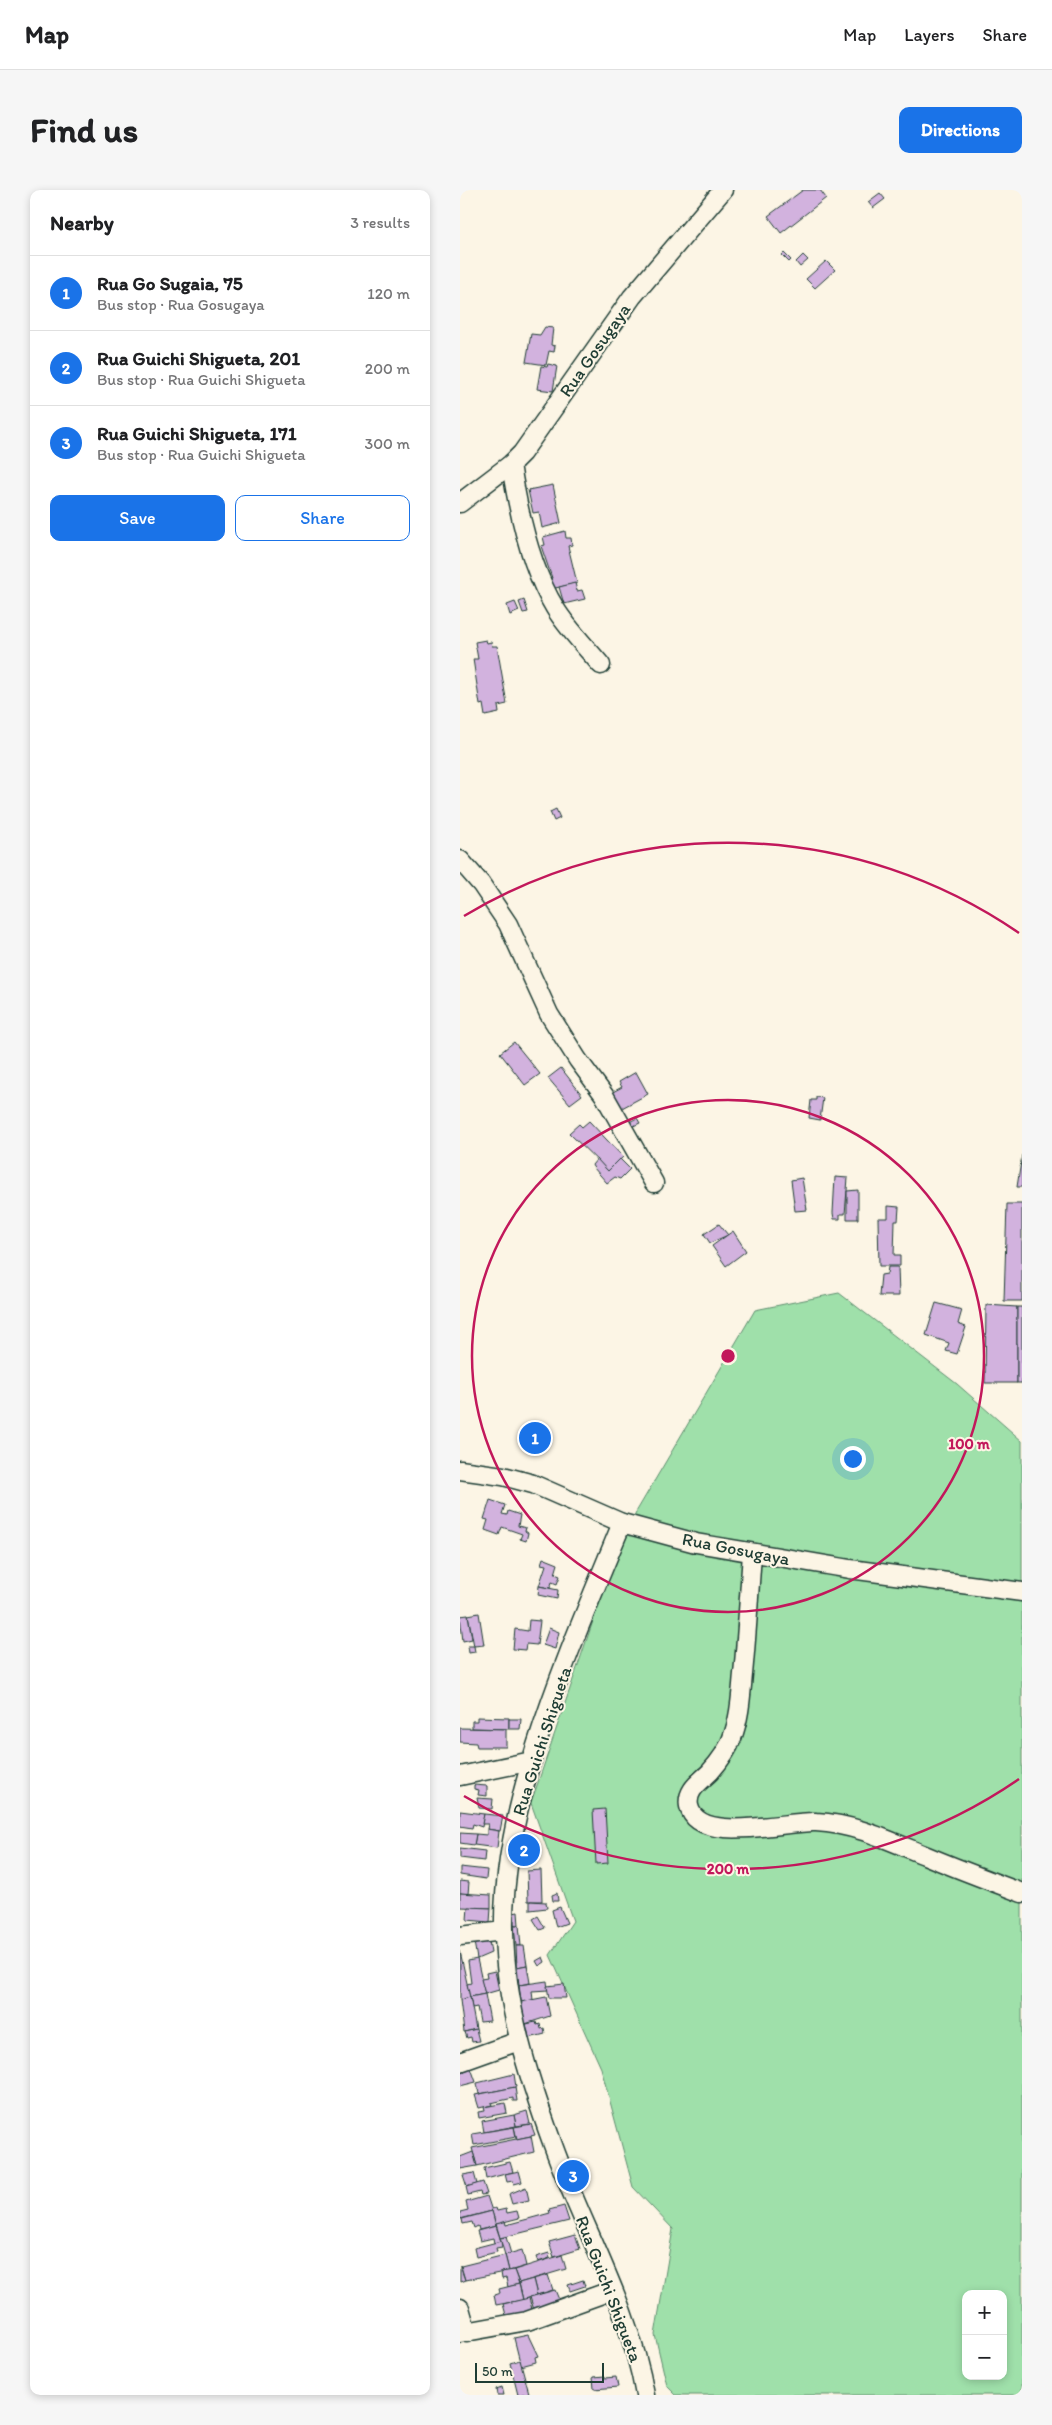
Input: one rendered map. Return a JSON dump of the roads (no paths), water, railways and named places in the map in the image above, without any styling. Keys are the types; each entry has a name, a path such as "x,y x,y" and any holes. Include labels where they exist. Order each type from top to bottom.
{"street":[{"name":"Rua Gosugaya","path":"460,503 511,464 551,414 632,297 723,190"},
{"path":"511,464 518,507 546,592 556,610 601,665"},
{"path":"460,860 481,884 508,924 550,1014 578,1060 604,1095 654,1183"},
{"name":"Rua Gosugaya","path":"460,1470 503,1476 533,1484 622,1523 696,1543 752,1554 1022,1592"},
{"name":"Rua Guichi Shigueta","path":"622,1523 557,1687 532,1761 517,1819 505,1880 504,1931 507,1972 518,2041 553,2147 613,2290 634,2347 645,2395"},
{"path":"752,1554 738,1714 733,1737 724,1754 710,1772 694,1787 689,1796 689,1807 693,1815 703,1822 720,1828 747,1829 813,1822 841,1824 868,1832 1022,1893"},
{"path":"460,1776 532,1761"},
{"path":"460,1936 504,1931"},
{"path":"460,2062 518,2041"},
{"path":"460,2308 464,2333 527,2321 613,2290"}],"place":[{"name":"Rua Go Sugaia, 75","path":"535,1438"},
{"name":"Rua Guichi Shigueta, 201","path":"524,1850"},
{"name":"Rua Guichi Shigueta, 171","path":"573,2176"}]}
